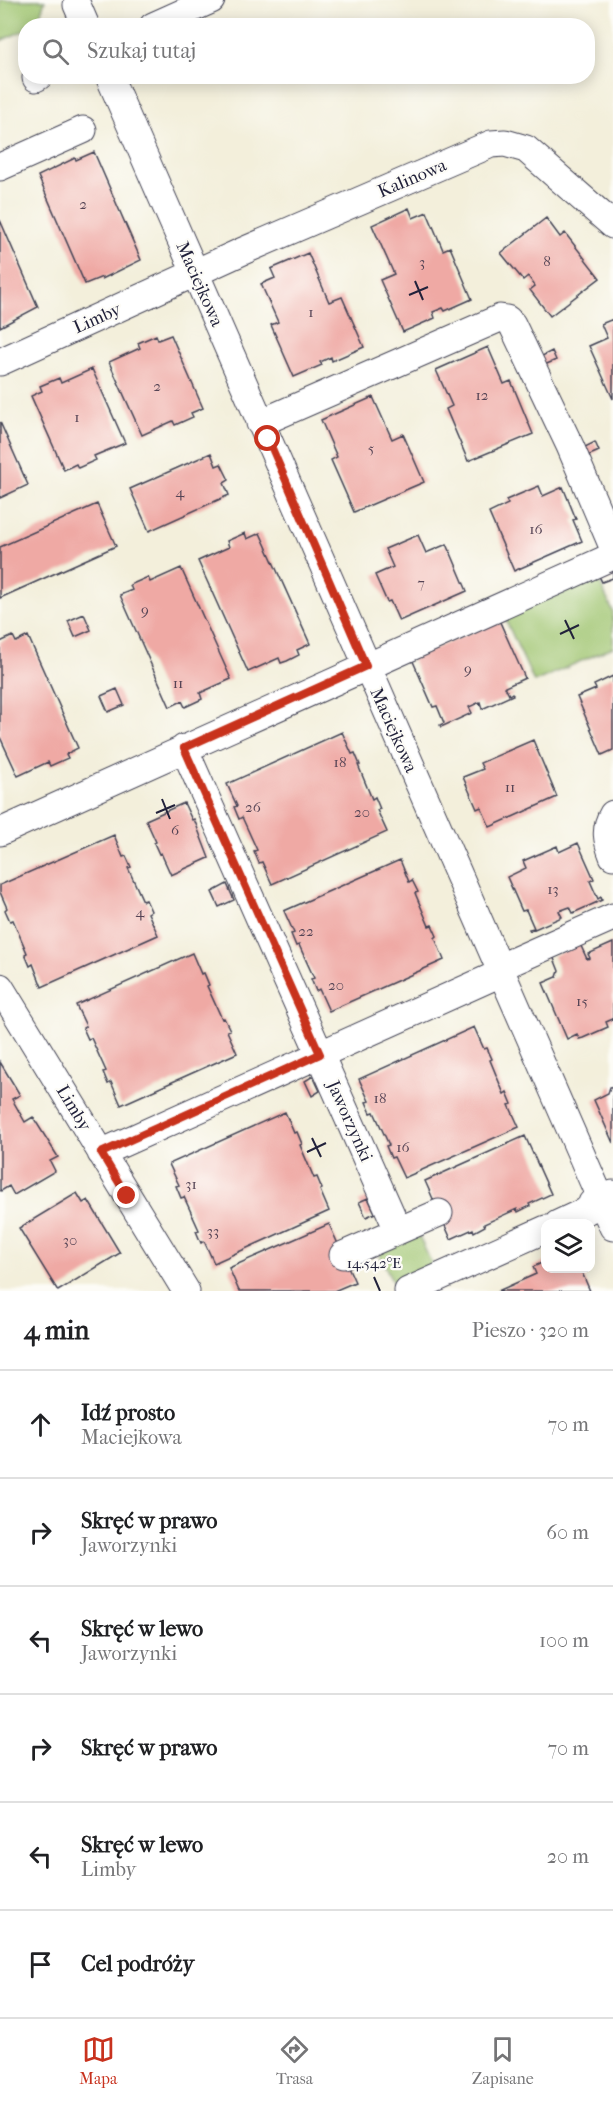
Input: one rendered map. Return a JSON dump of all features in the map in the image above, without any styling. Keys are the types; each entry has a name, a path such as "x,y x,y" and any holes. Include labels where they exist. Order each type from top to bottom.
{"street":[{"path":"171,18 211,0"},
{"name":"Maciejkowa","path":"114,88 500,971 607,1196 613,1227"},
{"path":"0,167 83,130"},
{"name":"Kalinowa","path":"195,273 491,144 505,143 526,148 613,225"},
{"name":"Limby","path":"0,362 195,273"},
{"path":"260,423 500,318 507,319 512,324 570,446 613,547"},
{"path":"0,832 613,556"},
{"name":"Jaworzynki","path":"184,748 398,1230"},
{"path":"613,814 608,825 607,841 613,856"},
{"path":"101,1153 613,917"},
{"name":"Limby","path":"0,987 186,1291"},
{"path":"569,1219 590,1209 592,1203 607,1196"},
{"path":"343,1255 439,1213"},
{"path":"408,1291 541,1231"}],"green space":[{"path":"0,0 45,0 39,18 18,18 18,33 0,41"},
{"path":"595,572 613,612 613,647 534,682 503,614"},
{"path":"418,1234 435,1271 396,1289 378,1251"}],"building":[{"path":"94,152 141,260 102,279 102,277 85,284 38,176 75,158 76,160"},
{"path":"409,208 413,218 427,212 443,250 450,247 472,299 445,311 443,308 433,312 435,318 403,332 380,280 394,274 372,225"},
{"path":"546,218 560,237 565,233 600,278 550,316 530,290 535,286 528,276 523,280 501,253"},
{"path":"0,220 38,307 0,327"},
{"path":"308,253 329,302 342,297 364,347 332,361 331,357 320,362 322,365 294,377 271,325 278,322 261,284 275,278 271,269"},
{"path":"613,319 613,399 589,346 607,338 601,324"},
{"path":"156,335 158,340 171,335 203,408 191,413 193,417 175,425 173,421 142,435 109,362 140,348 138,343"},
{"path":"488,347 504,384 511,381 533,434 468,461 446,409 452,406 436,370"},
{"path":"552,351 556,360 542,366 538,358"},
{"path":"92,369 125,443 94,456 96,460 78,468 76,464 64,470 31,396 42,391 40,386 59,378 61,383"},
{"path":"373,397 392,439 403,434 424,482 354,512 331,460 337,457 321,420"},
{"path":"0,422 28,485 0,498"},
{"path":"595,442 599,451 585,457 581,449"},
{"path":"211,453 216,466 221,464 229,480 224,483 229,495 149,531 130,489"},
{"path":"539,486 543,496 563,487 582,541 514,571 489,513 508,504 506,500"},
{"path":"97,504 116,546 0,598 0,547"},
{"path":"245,533 247,539 260,533 310,644 297,650 299,655 287,661 281,663 279,658 248,672 198,561 229,547 227,541"},
{"path":"418,535 426,553 447,544 467,591 399,621 390,601 387,602 375,575 393,567 385,549"},
{"path":"181,568 231,679 200,693 202,699 185,707 182,701 170,707 120,595 132,590 130,585 148,577 150,582"},
{"path":"613,570 613,578 602,582 598,574"},
{"path":"84,614 91,630 75,637 68,621"},
{"path":"499,620 525,678 505,687 509,695 512,693 513,695 482,709 480,702 469,707 472,713 441,727 440,725 444,723 437,706 433,707 412,659"},
{"path":"13,636 16,642 28,636 78,748 66,754 68,758 50,766 48,762 18,776 0,737 0,642"},
{"path":"613,676 613,750 602,755 577,697 596,689 594,685"},
{"path":"117,689 124,705 108,712 101,696"},
{"path":"342,732 352,754 355,753 372,799 375,797 380,809 377,810 387,832 272,884 262,862 259,863 254,851 257,850 242,817 239,819 234,807 237,806 227,784"},
{"path":"533,740 557,797 490,827 481,807 477,809 463,777 483,769 480,763"},
{"path":"184,803 192,820 194,819 209,858 171,875 154,843 156,842 146,820"},
{"path":"114,835 123,857 126,856 131,867 128,868 143,901 146,900 151,911 148,913 158,935 42,987 33,964 30,966 13,920 10,921 5,910 7,908 0,892 0,885"},
{"path":"578,843 594,879 590,881 598,899 601,897 602,900 573,913 570,907 559,911 562,917 530,931 529,929 534,928 526,910 522,911 507,877 526,868 523,861 557,846 559,852"},
{"path":"400,860 409,882 412,880 418,892 415,893 429,926 432,925 437,936 435,938 444,960 329,1011 319,989 316,991 311,979 314,978 299,945 296,946 291,934 294,933 284,911"},
{"path":"227,884 234,900 219,907 212,892"},
{"path":"613,943 613,1019 606,1022 608,1027 583,1038 579,1039 577,1034 567,1039 543,983 557,977 559,971 553,956 580,944 587,959 590,958 588,954"},
{"path":"192,953 201,974 204,973 209,985 207,986 222,1019 224,1018 230,1030 227,1031 237,1053 121,1105 111,1082 108,1084 103,1072 106,1071 91,1038 88,1039 83,1028 86,1026 76,1005"},
{"path":"474,1027 484,1049 487,1048 492,1059 490,1060 504,1094 507,1092 512,1104 509,1105 519,1127 404,1178 394,1157 391,1158 386,1146 389,1145 374,1112 371,1113 366,1102 369,1101 359,1079"},
{"path":"0,1062 20,1095 12,1099 25,1122 33,1117 58,1157 50,1161 55,1171 14,1195 9,1186 1,1191 0,1189"},
{"path":"313,1076 320,1091 312,1096 305,1081"},
{"path":"613,1086 613,1143 594,1100 608,1093 610,1087"},
{"path":"285,1112 294,1133 297,1132 314,1178 317,1177 329,1211 214,1263 204,1241 201,1243 196,1231 199,1230 184,1197 181,1198 176,1186 179,1185 169,1164"},
{"path":"525,1136 551,1194 518,1212 517,1209 484,1224 485,1226 474,1232 473,1229 451,1239 425,1181"},
{"path":"77,1193 83,1203 88,1200 120,1253 58,1291 19,1228"},
{"path":"368,1198 375,1213 366,1217 359,1202"},
{"path":"329,1224 355,1282 334,1291 239,1291 229,1268"},
{"path":"541,1263 541,1273 582,1273 590,1291 498,1291 536,1274 533,1267"}],"route":[{"path":"127,1196 101,1153 320,1054 184,748 366,666 268,439"}]}
